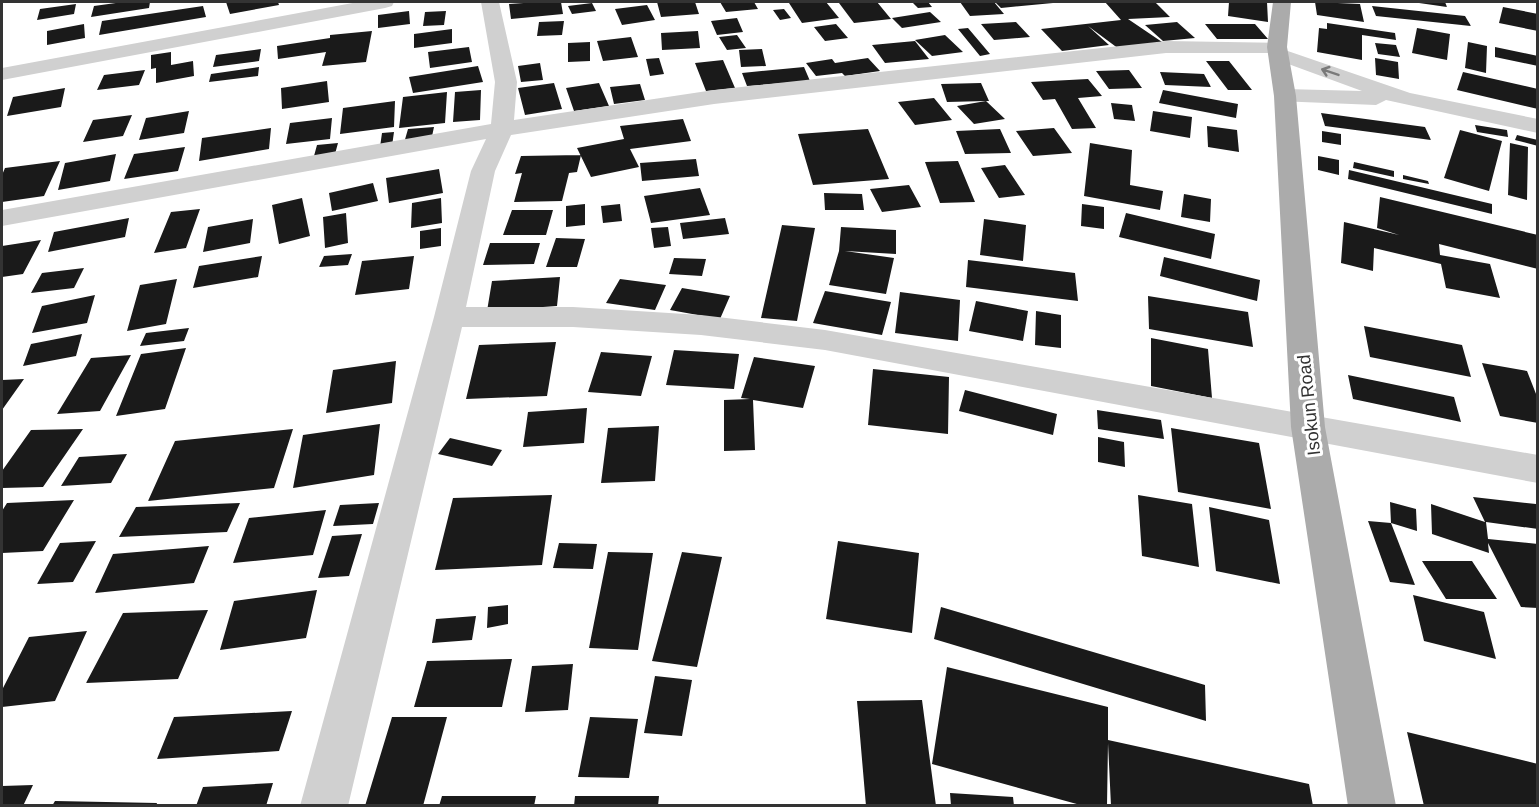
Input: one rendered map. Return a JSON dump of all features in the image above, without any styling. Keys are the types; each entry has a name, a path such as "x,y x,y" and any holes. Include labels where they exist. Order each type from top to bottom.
{"main road":[{"name":"Isokun Road","path":"1282,2 1278,51 1285,96 1308,427 1372,806"}],"street":[{"path":"2,74 385,2"},
{"path":"324,806 449,316 483,171 502,129 506,82 490,2"},
{"path":"2,218 502,129 714,97 1166,47 1278,51 1405,99 1538,126"},
{"path":"1285,96 1405,99"},
{"path":"449,316 573,317 701,325 825,340 1538,469"}],"building":[{"path":"123,2 150,2 149,8 91,17 94,6"},
{"path":"226,2 278,2 279,5 230,14"},
{"path":"561,2 563,14 511,19 509,4"},
{"path":"657,2 695,2 699,14 661,17"},
{"path":"720,2 754,2 758,9 726,12"},
{"path":"826,2 839,18 802,23 789,3"},
{"path":"877,2 891,19 854,23 839,3"},
{"path":"912,2 928,2 932,7 918,8"},
{"path":"960,2 994,2 1004,14 970,16"},
{"path":"995,2 1052,2 1053,3 1001,8"},
{"path":"1105,2 1155,2 1170,17 1128,19 1162,42 1119,49 1088,26 1109,45 1062,51 1041,29 1121,20"},
{"path":"1229,2 1267,2 1268,22 1228,16"},
{"path":"1315,2 1360,4 1364,22 1317,15"},
{"path":"1445,2 1447,7 1419,3"},
{"path":"592,3 596,11 572,14 568,6"},
{"path":"76,4 74,14 37,20 40,9"},
{"path":"647,5 655,20 622,25 615,9"},
{"path":"203,6 206,17 99,35 102,21"},
{"path":"1372,6 1465,16 1471,26 1376,16"},
{"path":"1503,7 1538,14 1538,31 1499,23"},
{"path":"784,9 791,18 780,20 773,10"},
{"path":"409,11 410,24 378,28 378,15"},
{"path":"446,11 444,25 423,26 425,12"},
{"path":"930,12 941,22 902,28 892,18"},
{"path":"737,18 743,32 717,35 711,21"},
{"path":"564,21 562,35 537,36 539,22"},
{"path":"1016,22 1030,37 994,40 981,24"},
{"path":"1177,22 1195,38 1163,41 1145,25"},
{"path":"1327,23 1395,33 1396,40 1362,35 1362,60 1317,52 1319,28 1327,29"},
{"path":"84,24 85,38 47,45 47,31"},
{"path":"836,24 848,38 825,41 814,27"},
{"path":"1205,24 1255,24 1268,39 1217,39"},
{"path":"968,28 990,54 980,56 958,29"},
{"path":"1417,28 1450,34 1447,60 1412,53"},
{"path":"452,29 452,43 414,48 414,34"},
{"path":"372,31 366,62 322,66 326,52 278,59 277,46 330,38 330,35"},
{"path":"698,31 700,48 662,50 661,33"},
{"path":"737,35 746,48 727,50 719,37"},
{"path":"945,35 963,52 932,56 915,40"},
{"path":"631,37 638,57 603,61 597,41"},
{"path":"915,41 929,59 885,63 872,45"},
{"path":"590,42 590,61 568,62 568,43"},
{"path":"1468,42 1487,46 1486,73 1465,68"},
{"path":"1375,43 1396,45 1400,57 1378,54"},
{"path":"469,47 472,62 430,68 428,52"},
{"path":"1495,47 1538,56 1538,66 1495,57"},
{"path":"261,49 259,61 213,67 216,55"},
{"path":"762,49 766,66 741,67 739,50"},
{"path":"171,52 171,65 193,61 194,76 156,83 156,68 151,69 151,55"},
{"path":"659,58 664,74 650,76 646,59"},
{"path":"868,58 880,71 845,76 842,73 816,76 806,63 832,59 835,63"},
{"path":"1375,58 1398,62 1399,79 1376,75"},
{"path":"723,60 735,88 706,91 695,63"},
{"path":"1206,61 1229,61 1252,90 1228,90"},
{"path":"540,63 543,80 521,82 518,66"},
{"path":"478,66 483,82 413,93 409,77"},
{"path":"259,67 258,76 209,82 211,74"},
{"path":"804,67 810,81 747,86 742,73"},
{"path":"145,70 139,85 97,90 104,75"},
{"path":"1129,70 1142,88 1109,89 1096,71"},
{"path":"1160,72 1204,74 1211,87 1165,85"},
{"path":"1463,72 1538,89 1538,109 1457,90"},
{"path":"1088,79 1102,96 1078,98 1096,128 1072,129 1055,99 1043,100 1031,82"},
{"path":"327,81 329,102 282,109 281,88"},
{"path":"554,83 562,109 525,115 518,88"},
{"path":"599,83 609,106 574,111 566,88"},
{"path":"981,83 989,101 947,102 941,84"},
{"path":"640,84 645,100 614,104 610,87"},
{"path":"65,88 61,107 7,116 13,97"},
{"path":"481,90 480,120 453,122 455,92"},
{"path":"1163,90 1238,104 1236,118 1159,103"},
{"path":"447,92 445,123 399,128 403,97"},
{"path":"934,98 952,120 915,125 898,102"},
{"path":"395,101 394,127 340,134 343,108"},
{"path":"986,101 1005,119 974,124 957,106"},
{"path":"1111,103 1132,105 1135,121 1114,119"},
{"path":"189,111 184,133 139,140 146,118"},
{"path":"1153,111 1192,117 1190,138 1150,131"},
{"path":"1321,113 1425,127 1431,140 1325,126"},
{"path":"132,115 123,136 83,142 93,120"},
{"path":"332,118 330,139 286,144 290,123"},
{"path":"683,119 691,141 630,149 639,167 591,177 577,148 624,139 620,126"},
{"path":"1475,125 1507,130 1508,137 1477,132"},
{"path":"1207,126 1237,130 1239,152 1208,147"},
{"path":"434,127 431,141 404,143 408,129"},
{"path":"271,128 269,149 199,161 202,138"},
{"path":"1054,128 1072,153 1033,156 1016,131"},
{"path":"868,129 889,179 813,185 798,134"},
{"path":"1000,129 1011,153 965,154 956,131"},
{"path":"1460,130 1502,141 1489,191 1444,178"},
{"path":"1322,131 1341,134 1341,145 1322,142"},
{"path":"394,132 392,146 380,147 382,133"},
{"path":"1517,135 1538,140 1538,146 1515,140"},
{"path":"338,143 335,154 314,156 317,145"},
{"path":"1090,143 1132,150 1130,185 1163,191 1160,210 1084,196"},
{"path":"1510,143 1528,147 1527,200 1508,195"},
{"path":"185,147 178,171 124,179 134,154"},
{"path":"116,154 110,181 58,190 65,163"},
{"path":"581,155 577,172 569,173 562,201 514,202 522,173 515,174 521,156"},
{"path":"1318,156 1339,160 1339,175 1318,170"},
{"path":"696,159 699,176 642,181 640,163"},
{"path":"60,161 44,196 2,202 2,175 5,168"},
{"path":"958,161 975,202 940,203 925,162"},
{"path":"1354,162 1394,171 1394,177 1353,168"},
{"path":"1005,165 1025,195 999,198 981,168"},
{"path":"439,169 443,193 389,203 386,178"},
{"path":"1349,170 1492,204 1492,214 1348,179"},
{"path":"1403,175 1428,181 1429,184 1403,179"},
{"path":"373,183 378,201 332,211 329,193"},
{"path":"909,185 921,207 882,212 870,189"},
{"path":"700,188 710,215 651,223 644,196"},
{"path":"824,193 862,194 864,210 825,210"},
{"path":"1184,194 1211,199 1210,222 1181,217"},
{"path":"1380,197 1538,235 1538,269 1439,244 1440,255 1490,264 1500,298 1446,288 1441,264 1374,248 1373,271 1341,263 1344,222 1399,235 1377,228"},
{"path":"302,198 310,236 279,244 272,205"},
{"path":"441,198 442,223 411,228 412,203"},
{"path":"585,204 585,225 566,227 566,206"},
{"path":"620,204 622,221 603,223 601,206"},
{"path":"1082,204 1104,207 1104,229 1081,226"},
{"path":"200,209 186,248 154,253 171,212"},
{"path":"512,210 553,210 546,235 503,235"},
{"path":"346,213 348,243 325,248 323,217"},
{"path":"1126,213 1215,234 1211,259 1119,237"},
{"path":"129,218 125,237 48,252 54,232"},
{"path":"725,218 729,234 683,239 680,223"},
{"path":"253,219 250,243 203,252 208,227"},
{"path":"984,219 1026,225 1023,261 980,255"},
{"path":"782,225 815,228 797,321 761,318"},
{"path":"668,227 671,246 654,248 651,228"},
{"path":"841,227 896,230 896,254 845,251 894,258 886,294 829,285 839,251"},
{"path":"441,228 441,246 420,249 420,231"},
{"path":"556,238 585,239 577,267 546,267"},
{"path":"41,240 23,274 2,277 2,246"},
{"path":"490,243 540,243 534,264 483,265"},
{"path":"352,254 348,265 319,267 324,256"},
{"path":"262,256 258,277 193,288 199,266"},
{"path":"414,256 409,289 355,295 362,261"},
{"path":"1164,257 1260,280 1257,301 1160,276"},
{"path":"674,258 706,259 702,276 669,274"},
{"path":"968,260 1075,273 1078,301 966,287"},
{"path":"84,268 74,288 31,293 42,273"},
{"path":"560,277 557,306 487,311 492,281"},
{"path":"177,279 166,324 127,331 140,285"},
{"path":"620,279 666,285 655,310 606,303"},
{"path":"682,288 730,296 720,319 670,310"},
{"path":"825,291 891,302 882,335 813,323"},
{"path":"900,292 960,300 958,341 895,333"},
{"path":"95,295 87,323 32,333 42,306"},
{"path":"1148,296 1248,312 1253,347 1149,329"},
{"path":"976,301 1028,311 1023,341 969,331"},
{"path":"1036,311 1061,315 1061,348 1035,345"},
{"path":"1364,326 1462,345 1471,377 1370,357"},
{"path":"189,328 184,341 140,346 146,333"},
{"path":"82,334 76,356 23,366 31,344"},
{"path":"1151,338 1208,349 1212,398 1151,386"},
{"path":"556,342 547,396 466,399 479,345"},
{"path":"186,348 165,409 116,416 141,354"},
{"path":"674,350 739,354 734,389 666,385"},
{"path":"601,352 652,356 641,396 588,392"},
{"path":"131,355 100,411 57,414 91,358"},
{"path":"754,357 815,366 803,408 753,400 755,450 724,451 724,400 750,399 741,398"},
{"path":"396,361 392,403 326,413 333,370"},
{"path":"1482,363 1527,371 1538,399 1538,423 1500,416"},
{"path":"873,369 949,377 948,434 868,425"},
{"path":"1348,375 1454,397 1461,422 1353,399"},
{"path":"24,379 2,410 2,380"},
{"path":"965,390 1057,414 1053,435 959,411"},
{"path":"587,408 584,443 523,447 528,412"},
{"path":"1097,410 1161,420 1164,439 1098,429"},
{"path":"380,424 374,475 293,488 303,435"},
{"path":"659,426 655,481 601,483 608,428"},
{"path":"1171,428 1259,443 1271,509 1178,492"},
{"path":"83,429 43,487 2,488 2,471 31,430"},
{"path":"293,429 274,488 148,501 175,441"},
{"path":"1098,437 1124,442 1125,467 1098,462"},
{"path":"450,438 502,450 492,466 438,454"},
{"path":"127,454 111,483 61,486 79,457"},
{"path":"552,495 542,565 435,570 453,498"},
{"path":"1138,495 1192,504 1199,567 1142,556"},
{"path":"1473,497 1536,504 1538,529 1486,522 1488,539 1538,544 1538,608 1521,607 1488,543 1489,553 1432,534 1431,504 1485,522"},
{"path":"74,500 43,551 2,553 2,511 7,503"},
{"path":"1390,502 1416,509 1417,531 1391,523"},
{"path":"240,503 227,532 119,537 136,507"},
{"path":"379,503 373,524 333,526 340,505"},
{"path":"1209,507 1269,520 1280,584 1216,571"},
{"path":"326,510 313,555 233,563 249,518"},
{"path":"1368,521 1391,523 1415,585 1390,582"},
{"path":"362,534 349,576 318,578 332,536"},
{"path":"96,541 73,582 37,584 60,543"},
{"path":"838,541 919,553 912,633 826,619"},
{"path":"559,543 597,544 593,569 553,568"},
{"path":"209,546 194,583 95,593 113,554"},
{"path":"608,552 653,553 638,650 589,648"},
{"path":"682,552 722,557 697,667 652,661"},
{"path":"1422,561 1472,561 1497,599 1446,599"},
{"path":"317,590 306,638 220,650 234,601"},
{"path":"1413,595 1484,612 1496,659 1424,641"},
{"path":"508,605 508,624 487,628 488,607"},
{"path":"941,607 1205,685 1206,721 934,639"},
{"path":"208,610 178,679 86,683 123,613"},
{"path":"476,616 472,640 432,643 436,619"},
{"path":"87,631 55,701 2,707 2,690 29,637"},
{"path":"512,659 502,707 414,707 427,661"},
{"path":"573,664 568,710 525,712 532,666"},
{"path":"947,667 1108,707 1108,740 1309,784 1313,806 1111,806 1108,743 1107,806 1084,806 932,764"},
{"path":"655,676 692,680 682,736 644,733"},
{"path":"922,700 936,806 866,806 857,701"},
{"path":"292,711 279,751 157,759 174,717"},
{"path":"392,717 447,717 423,806 365,806"},
{"path":"590,717 638,719 629,778 578,777"},
{"path":"1407,732 1538,764 1538,806 1424,806"},
{"path":"273,783 266,806 196,806 203,787"},
{"path":"33,785 23,806 2,806 2,786"},
{"path":"950,793 1013,797 1014,806 951,806"},
{"path":"442,796 536,796 534,806 439,806"},
{"path":"575,796 659,796 658,806 574,806"},
{"path":"55,801 157,803 156,806 52,806"}]}
